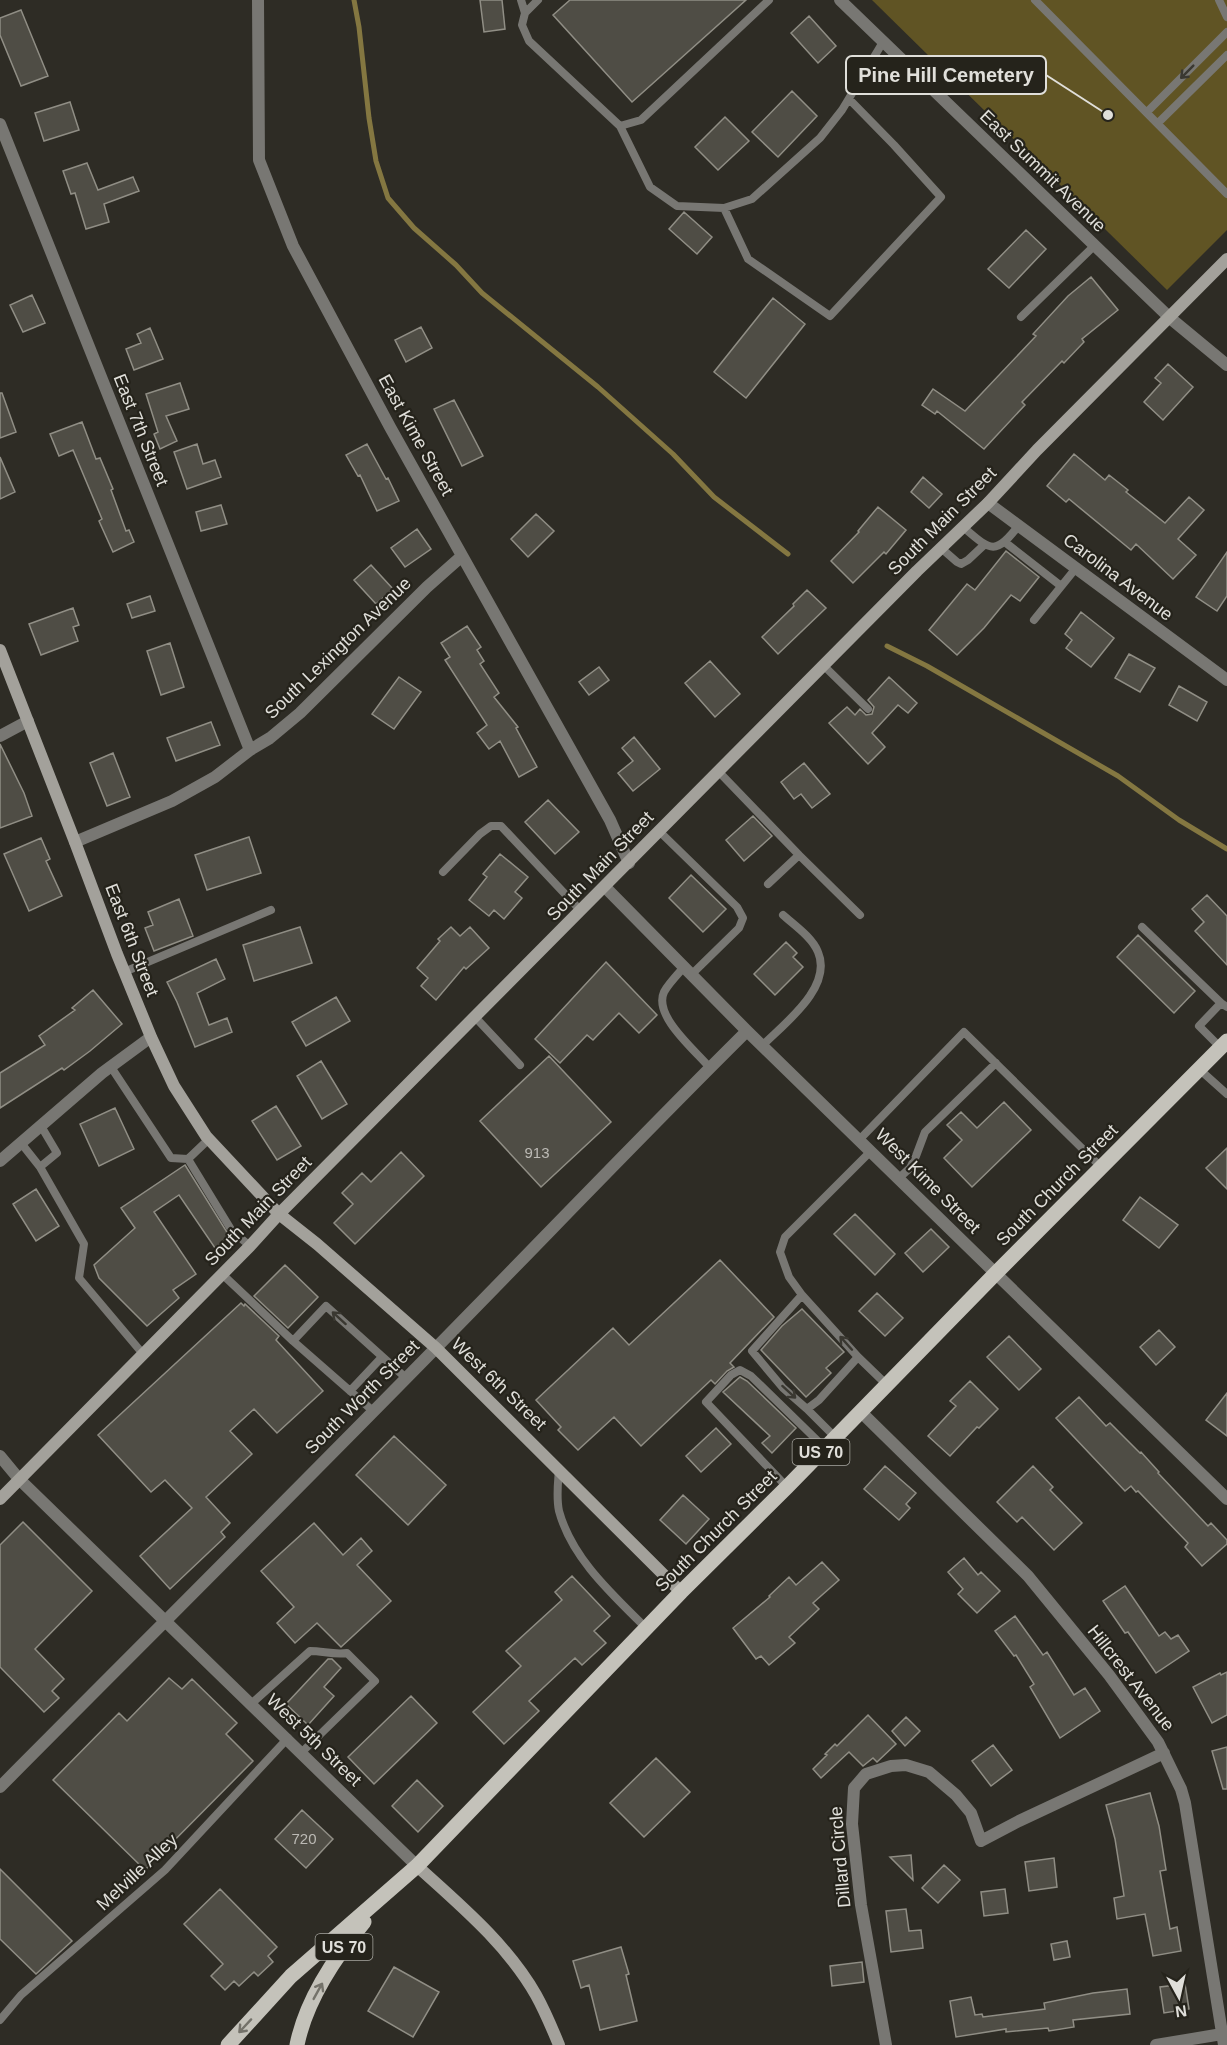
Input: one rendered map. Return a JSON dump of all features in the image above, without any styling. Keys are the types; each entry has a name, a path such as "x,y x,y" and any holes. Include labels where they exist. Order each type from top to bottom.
{"main road":[{"name":"South Church Street","path":"228,2045 291,1976 417,1866 681,1592 787,1488 860,1411 1224,1044"},
{"name":"US 70","path":"297,2045 299,2032 315,1995 344,1947 375,1909 417,1866"}],"street":[{"name":"East Kime Street","path":"258,0 259,160 293,246 390,427 610,820 629,863"},
{"name":"East Summit Avenue","path":"840,0 1170,318 1227,365"},
{"name":"East 7th Street","path":"0,124 250,750"},
{"name":"South Main Street","path":"0,1499 279,1214 1227,259"},
{"name":"Carolina Avenue","path":"988,502 1227,680"},
{"name":"South Lexington Avenue","path":"75,842 172,801 215,777 270,738 300,713 462,556"},
{"name":"East 6th Street","path":"0,651 124,972 174,1086 209,1139 279,1214"},
{"path":"0,736 28,721"},
{"name":"West Kime Street","path":"605,887 747,1030 1227,1499"},
{"name":"South Worth Street","path":"0,1787 167,1621 747,1030"},
{"path":"0,1161 111,1066 151,1037"},
{"name":"West 6th Street","path":"279,1214 317,1244 436,1348 681,1592"},
{"name":"Hillcrest Avenue","path":"860,1411 1028,1576 1109,1675 1158,1742 1181,1789 1185,1803 1223,2039"},
{"name":"West 5th Street","path":"0,1456 19,1479 250,1704 288,1738 417,1866 473,1916 510,1958 535,1993 559,2045"},
{"name":"Dillard Circle","path":"886,2045 861,1905 852,1824 854,1788 866,1774 891,1766 906,1765 929,1772 956,1795 971,1813 981,1841 1164,1753"},
{"path":"1156,2045 1223,2039"}],"lane":[{"path":"520,0 525,13"},
{"path":"538,0 525,13 522,25 529,41 620,126 650,187 677,206 724,208 752,199 820,138 849,99 883,42"},
{"path":"620,126 641,120 769,0"},
{"path":"1035,0 1227,194"},
{"path":"1219,0 1227,17"},
{"path":"1147,112 1227,32"},
{"path":"1158,123 1227,55"},
{"path":"724,208 748,259 830,316 941,197 849,99"},
{"path":"1021,317 1095,246"},
{"path":"963,527 984,545 999,547 1006,543 1019,525"},
{"path":"1006,543 1061,586"},
{"path":"941,548 962,564 984,545"},
{"path":"1034,620 1076,568"},
{"path":"823,665 868,709"},
{"path":"718,771 860,915"},
{"path":"443,872 480,834 491,826 501,826 581,911"},
{"path":"659,831 737,907 743,918 739,928 665,991 661,1004 665,1017 710,1068"},
{"path":"768,884 799,855"},
{"path":"124,972 271,910"},
{"path":"763,1045 808,999 821,974 818,951 783,915"},
{"path":"1142,927 1224,1005 1199,1026 1224,1044"},
{"path":"475,1017 520,1065"},
{"path":"860,1139 964,1032 1102,1168"},
{"path":"899,1178 916,1156 925,1132 996,1063"},
{"path":"111,1066 171,1158 188,1159 209,1139"},
{"path":"1199,1069 1227,1094"},
{"path":"40,1167 57,1153 41,1126"},
{"path":"21,1143 40,1167 84,1244 79,1278 143,1354"},
{"path":"872,1151 785,1237 780,1252 789,1277 802,1295 858,1357 887,1385"},
{"path":"188,1159 232,1231 250,1246"},
{"path":"222,1274 373,1412"},
{"path":"802,1295 752,1351 783,1388 807,1408 830,1442"},
{"path":"293,1341 326,1306 406,1378"},
{"path":"350,1391 382,1357"},
{"path":"807,1408 819,1400 858,1357"},
{"path":"787,1488 706,1402 731,1375 740,1370 751,1377 830,1442"},
{"path":"559,1468 557,1496 559,1511 567,1532 583,1560 646,1629"},
{"path":"250,1704 310,1651 322,1651 336,1655 347,1653 375,1681 302,1752"},
{"name":"Melville Alley","path":"0,2020 21,1995 165,1870 288,1738"}],"shaded area":[{"path":"872,0 1227,0 1227,230 1167,290"}],"building":[{"path":"480,0 502,0 505,29 484,32"},
{"path":"570,0 746,0 632,102 553,15"},
{"path":"21,10 48,76 21,86 0,35 0,18"},
{"path":"809,16 836,46 818,63 791,33"},
{"path":"792,91 817,116 778,157 752,132"},
{"path":"70,102 79,130 44,141 35,113"},
{"path":"725,117 749,141 718,170 695,147"},
{"path":"87,163 98,190 133,177 139,191 104,204 109,222 86,229 75,193 71,194 63,171"},
{"path":"684,212 712,237 697,254 669,229"},
{"path":"1026,230 1046,249 1009,288 988,269"},
{"path":"1091,277 1118,310 1082,339 1084,342 1022,402 1025,405 984,449 937,411 935,414 922,405 933,389 965,411 1036,336 1033,334 1068,296"},
{"path":"32,295 45,323 23,332 10,305"},
{"path":"773,298 805,324 746,398 714,372"},
{"path":"421,327 432,348 406,362 395,340"},
{"path":"150,328 163,359 134,370 126,349 141,343 137,334"},
{"path":"1168,364 1193,387 1163,420 1144,402 1161,383 1155,378"},
{"path":"180,383 189,409 166,416 177,441 160,449 154,434 158,432 146,394"},
{"path":"0,393 2,393 16,432 0,438"},
{"path":"454,400 483,456 462,466 434,409"},
{"path":"82,422 96,459 100,458 113,489 111,490 126,531 129,530 134,542 113,552 99,521 102,519 73,450 59,456 50,434"},
{"path":"197,444 203,464 215,460 221,477 187,489 174,452"},
{"path":"367,444 399,501 377,511 360,475 358,476 346,455"},
{"path":"1074,454 1105,480 1109,475 1128,490 1126,492 1165,523 1189,497 1204,510 1178,539 1196,555 1173,579 1136,544 1131,550 1069,499 1066,502 1047,486"},
{"path":"0,457 15,492 0,499"},
{"path":"923,477 942,494 929,508 911,492"},
{"path":"221,505 227,524 201,531 196,512"},
{"path":"878,507 906,530 886,554 884,552 853,583 831,561 859,532"},
{"path":"536,514 554,531 528,557 511,539"},
{"path":"417,529 431,549 405,567 391,548"},
{"path":"1006,551 1039,577 1020,601 1011,595 984,628 957,655 929,630 967,584 975,590"},
{"path":"1227,552 1227,596 1217,611 1196,597"},
{"path":"371,565 393,589 376,604 354,580"},
{"path":"807,590 826,608 778,654 762,637"},
{"path":"150,596 155,611 132,618 127,604"},
{"path":"73,608 79,625 73,627 78,641 41,655 29,624"},
{"path":"1081,612 1114,638 1091,667 1066,648 1072,640 1065,634"},
{"path":"467,626 481,647 477,650 484,661 480,664 499,693 494,697 518,727 516,728 537,767 519,777 500,741 489,749 477,733 487,725 445,660 450,657 441,643"},
{"path":"170,643 184,687 161,695 147,651"},
{"path":"1129,654 1155,668 1140,692 1115,678"},
{"path":"710,661 740,694 715,717 685,683"},
{"path":"599,667 609,680 589,695 579,682"},
{"path":"399,677 421,692 394,729 372,714"},
{"path":"889,677 917,703 908,713 898,705 872,733 885,747 868,764 829,723 847,707 855,715 860,709 866,715 872,714 874,707 868,700"},
{"path":"1179,686 1207,702 1197,721 1169,705"},
{"path":"211,722 220,745 176,761 167,738"},
{"path":"634,737 660,769 633,791 618,773 633,761 622,748"},
{"path":"0,744 24,793 32,816 0,828"},
{"path":"113,753 130,797 107,806 90,763"},
{"path":"804,763 830,794 812,808 801,794 794,799 781,782"},
{"path":"548,800 579,832 555,854 525,822"},
{"path":"753,816 772,836 744,861 726,840"},
{"path":"249,837 261,873 207,890 195,855"},
{"path":"41,838 50,859 46,861 62,896 29,911 4,854"},
{"path":"500,854 528,877 515,892 522,898 504,919 494,910 489,916 469,900 487,877 483,874"},
{"path":"691,875 726,909 703,932 669,898"},
{"path":"1207,895 1227,916 1227,965 1195,931 1204,922 1192,909"},
{"path":"179,899 193,936 154,951 145,928 153,925 148,912"},
{"path":"300,927 312,963 254,981 243,945"},
{"path":"451,927 460,936 470,927 489,948 466,969 464,967 436,1000 421,986 428,978 417,968 440,941 438,939"},
{"path":"1138,935 1195,991 1174,1013 1117,957"},
{"path":"786,942 797,953 793,957 803,967 775,995 754,974"},
{"path":"216,959 225,979 197,993 209,1025 227,1018 232,1032 195,1047 167,982"},
{"path":"606,962 657,1015 639,1033 619,1013 593,1040 587,1035 560,1063 535,1039"},
{"path":"93,990 122,1024 64,1070 62,1068 0,1108 0,1073 45,1045 39,1036 75,1010 72,1008"},
{"path":"336,997 350,1021 306,1046 292,1022"},
{"path":"549,1056 611,1122 541,1187 480,1121"},
{"path":"321,1061 347,1104 322,1119 297,1076"},
{"path":"1004,1102 1031,1130 972,1187 944,1158 962,1140 947,1125 961,1112 977,1128"},
{"path":"276,1106 301,1146 277,1160 252,1121"},
{"path":"115,1108 134,1149 99,1166 80,1124"},
{"path":"1227,1148 1227,1189 1206,1168"},
{"path":"401,1152 424,1176 355,1244 334,1223 353,1204 342,1193 362,1173 371,1182"},
{"path":"185,1165 230,1237 215,1248 179,1195 154,1212 196,1274 173,1290 179,1298 147,1326 99,1278 94,1265 135,1228 121,1208"},
{"path":"36,1189 59,1226 36,1241 13,1204"},
{"path":"1140,1197 1178,1225 1159,1248 1123,1220"},
{"path":"855,1214 895,1254 875,1275 834,1234"},
{"path":"931,1229 949,1247 923,1272 905,1253"},
{"path":"720,1260 774,1317 730,1363 734,1367 715,1384 711,1380 641,1446 614,1417 578,1450 558,1430 561,1427 536,1400 613,1328 629,1345"},
{"path":"285,1265 318,1297 288,1328 254,1296"},
{"path":"877,1293 903,1318 885,1336 859,1311"},
{"path":"241,1303 244,1306 245,1304 279,1336 276,1340 323,1391 277,1433 254,1409 230,1431 252,1454 206,1497 230,1523 221,1532 225,1537 170,1589 140,1556 192,1508 165,1480 151,1492 98,1435"},
{"path":"802,1309 844,1352 826,1368 831,1373 806,1397 761,1350 782,1326"},
{"path":"1159,1330 1175,1347 1156,1365 1140,1347"},
{"path":"1009,1336 1041,1369 1019,1390 987,1357"},
{"path":"740,1377 796,1428 772,1453 762,1443 770,1436 723,1392"},
{"path":"970,1381 998,1409 979,1428 977,1427 950,1456 928,1436 956,1406 950,1401"},
{"path":"1227,1393 1227,1436 1206,1420"},
{"path":"1079,1397 1106,1426 1110,1423 1141,1452 1208,1526 1211,1523 1227,1540 1227,1544 1202,1566 1185,1547 1188,1543 1138,1491 1136,1492 1131,1486 1125,1491 1056,1418"},
{"path":"716,1428 731,1444 701,1472 686,1456"},
{"path":"394,1436 446,1485 408,1525 356,1475"},
{"path":"885,1466 916,1493 906,1504 910,1508 899,1520 864,1489"},
{"path":"1033,1466 1053,1487 1050,1490 1082,1523 1054,1550 1022,1517 1017,1522 997,1502"},
{"path":"683,1495 709,1519 686,1544 660,1520"},
{"path":"23,1522 92,1591 35,1649 64,1679 52,1691 59,1698 44,1712 0,1667 0,1545"},
{"path":"314,1523 343,1555 361,1538 372,1551 357,1565 391,1601 341,1647 317,1623 295,1643 277,1623 294,1607 261,1571"},
{"path":"964,1558 978,1575 981,1572 1000,1591 977,1613 958,1594 963,1589 948,1572"},
{"path":"822,1562 839,1580 813,1603 819,1609 789,1637 795,1643 769,1665 761,1656 756,1659 733,1628 770,1597 789,1577 796,1585"},
{"path":"572,1576 610,1616 594,1631 606,1643 582,1665 575,1658 529,1701 539,1711 504,1744 473,1712 521,1666 506,1651 562,1600 555,1592"},
{"path":"1125,1586 1159,1636 1165,1632 1171,1639 1178,1635 1189,1651 1156,1673 1103,1601"},
{"path":"1015,1616 1043,1655 1047,1652 1074,1695 1085,1688 1100,1711 1060,1738 1030,1687 1034,1684 1016,1655 1014,1656 995,1631"},
{"path":"328,1659 332,1659 341,1668 324,1687 334,1696 308,1725 286,1704"},
{"path":"1227,1672 1227,1715 1212,1723 1193,1687 1220,1673 1221,1675"},
{"path":"169,1678 182,1689 192,1679 237,1723 226,1734 253,1761 145,1870 53,1780 119,1713 127,1721"},
{"path":"411,1696 437,1723 374,1784 348,1757"},
{"path":"868,1715 896,1744 877,1762 873,1758 863,1766 849,1752 821,1778 813,1769 835,1744 837,1746"},
{"path":"906,1717 920,1731 905,1746 892,1731"},
{"path":"993,1745 1012,1770 991,1786 972,1761"},
{"path":"1227,1747 1227,1789 1223,1789 1212,1751"},
{"path":"656,1758 690,1792 644,1837 610,1803"},
{"path":"417,1780 443,1806 418,1832 392,1806"},
{"path":"1150,1793 1159,1826 1166,1870 1160,1871 1170,1929 1177,1927 1181,1951 1153,1956 1145,1914 1117,1919 1114,1898 1124,1896 1115,1839 1106,1805"},
{"path":"302,1810 333,1839 306,1868 275,1839"},
{"path":"911,1855 913,1880 890,1857"},
{"path":"1054,1858 1057,1887 1029,1891 1025,1862"},
{"path":"944,1865 960,1880 938,1903 922,1888"},
{"path":"0,1869 72,1941 36,1974 0,1939"},
{"path":"220,1889 277,1947 268,1956 273,1962 258,1976 254,1972 239,1986 234,1981 225,1990 211,1976 223,1964 184,1924"},
{"path":"1005,1889 1008,1913 984,1916 981,1892"},
{"path":"906,1909 909,1931 921,1930 923,1948 891,1952 886,1911"},
{"path":"1067,1941 1070,1957 1054,1960 1051,1944"},
{"path":"621,1947 629,1974 626,1975 637,2021 600,2030 589,1985 581,1988 573,1961"},
{"path":"862,1962 864,1982 832,1986 830,1966"},
{"path":"394,1967 439,1992 413,2037 368,2011"},
{"path":"1185,1984 1189,2009 1164,2013 1160,1987"},
{"path":"1127,1989 1130,2014 1073,2020 1074,2027 1049,2031 1048,2028 1006,2032 1006,2029 956,2037 950,2001 971,1997 975,2015 982,2014 983,2017 1045,2009 1044,2003"}],"waterway":[{"path":"354,0 376,161 388,198 414,228 456,265 482,293 598,387 673,454 714,497 788,554"},
{"path":"887,646 927,666 1118,776 1179,820 1227,849"}],"place":[{"name":"Pine Hill Cemetery","path":"1108,115"}]}
